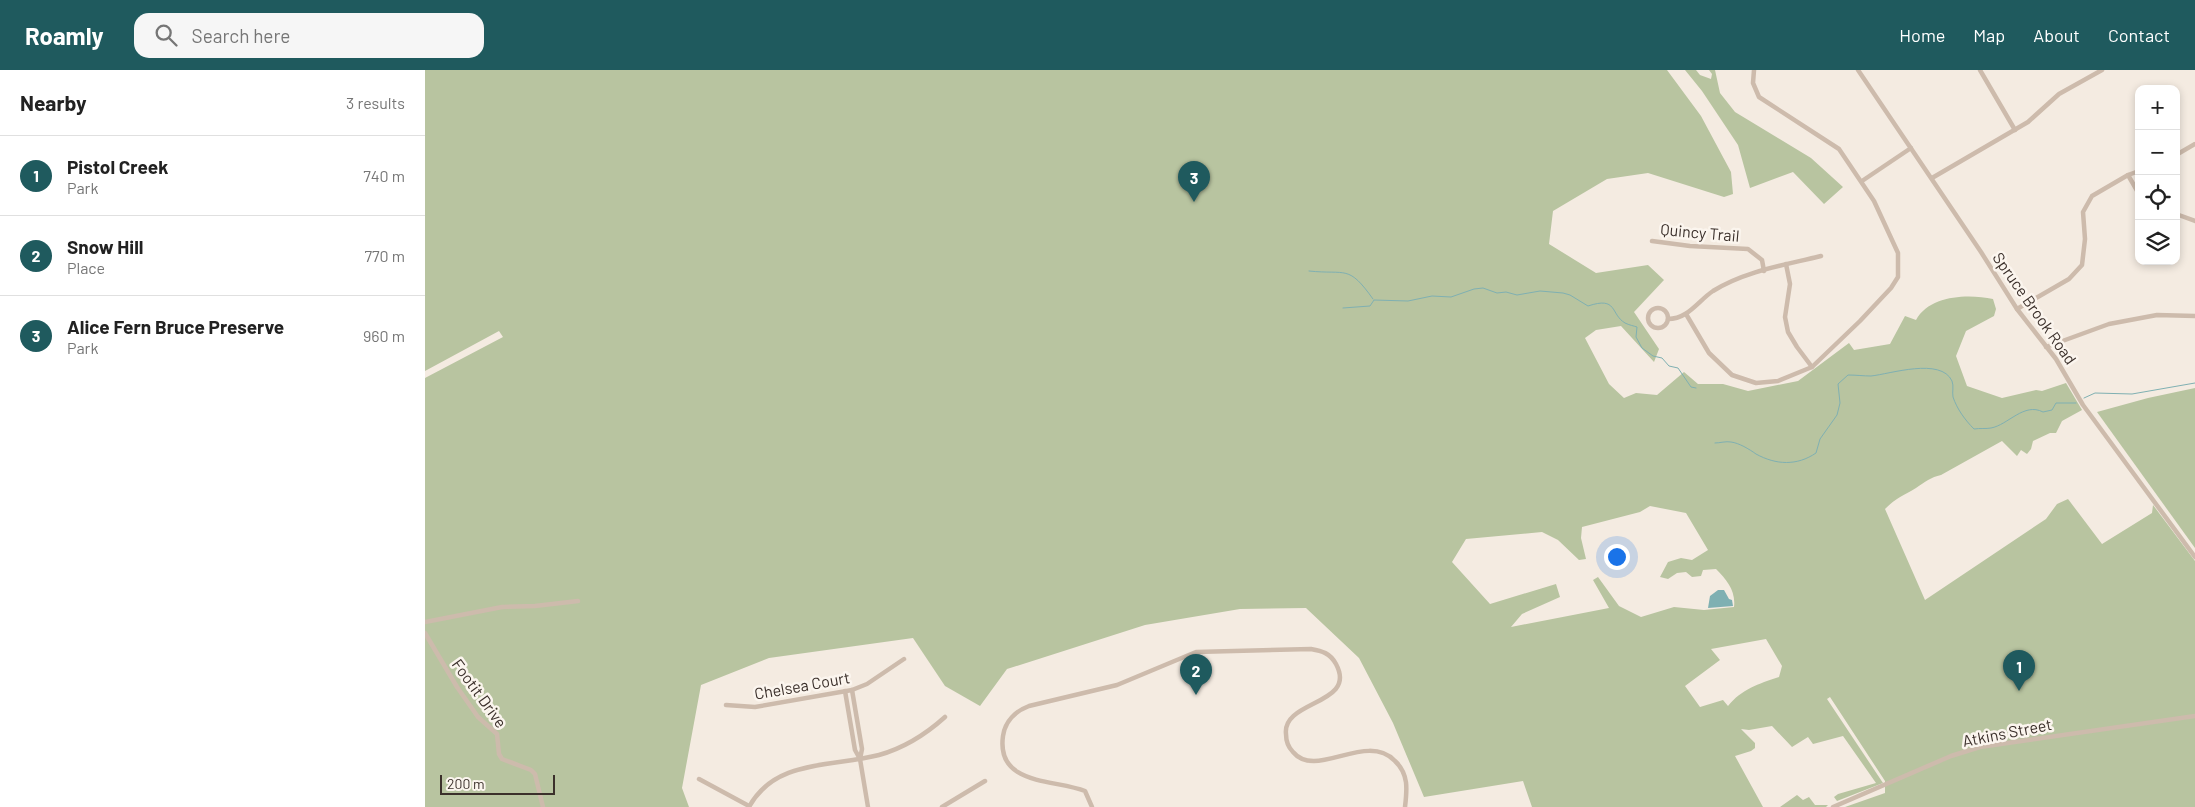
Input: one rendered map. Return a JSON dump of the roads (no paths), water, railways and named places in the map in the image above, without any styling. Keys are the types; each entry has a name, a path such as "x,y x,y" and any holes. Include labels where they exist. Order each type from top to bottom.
{"street":[{"path":"1686,314 1709,353 1732,375 1756,383 1778,381 1812,367 1891,288 1897,276 1898,253 1874,201 1862,181 1839,149 1759,97 1753,83 1754,70"},
{"name":"Spruce Brook Road","path":"1859,70 2017,309 2063,369 2083,405 2195,557"},
{"path":"1980,70 2015,130"},
{"path":"1932,178 2028,122 2059,94 2103,70"},
{"path":"2180,153 2195,144"},
{"path":"1862,181 1911,148"},
{"path":"2017,309 2069,279 2083,265 2085,239 2083,212 2093,196 2127,175 2135,172"},
{"path":"2127,175 2135,188"},
{"path":"2180,215 2195,221"},
{"name":"Quincy Trail","path":"1652,241 1690,246 1748,249 1762,260 1764,270"},
{"path":"1668,319 1667,313 1658,308 1652,310 1648,315 1650,324 1656,328 1662,327 1668,319 1686,314 1713,291 1742,277 1821,256"},
{"path":"1786,264 1789,284 1785,317 1789,332 1797,347 1812,367"},
{"path":"2047,347 2109,324 2157,315 2195,316"},
{"path":"425,622 503,607 535,606 578,601"},
{"name":"Footit Drive","path":"425,633 454,683 478,717 497,734 499,754 502,759 531,770 535,774 543,807"},
{"path":"1092,807 1085,791 1070,785 1029,779 1012,767 1005,756 1003,736 1010,720 1019,711 1029,706 1117,685 1195,652 1311,649 1325,651 1335,663 1339,674 1337,687 1325,699 1292,716 1285,728 1286,740 1292,751 1301,759 1314,761 1363,751 1377,750 1387,754 1405,773 1407,788 1405,807"},
{"name":"Chelsea Court","path":"726,705 755,707 852,690 867,684 904,659"},
{"path":"852,690 862,749 860,759"},
{"path":"845,691 855,750 860,759 868,807"},
{"name":"Atkins Street","path":"1833,807 1951,756 1980,747 2195,716"},
{"path":"699,779 749,806 763,787 783,774 887,752 910,743 945,717"},
{"path":"942,807 985,782"}],"water":[{"path":"1718,590 1724,590 1729,599 1732,600 1733,606 1708,608 1710,596"}],"waterway":[{"path":"1309,271 1346,273 1358,280 1373,299"},
{"path":"1343,308 1370,306 1374,300 1408,301 1432,296 1451,297 1483,288 1497,293 1506,292 1517,295 1540,291 1563,293 1588,306 1604,303 1612,307 1620,319 1637,327 1636,337 1642,348 1653,356 1662,358 1669,366 1678,368 1691,387 1696,388"},
{"path":"1715,443 1734,443 1744,446 1764,458 1779,462 1794,462 1809,457 1816,453 1820,439 1837,415 1840,403 1838,384 1848,375 1871,376 1902,370 1927,368 1937,370 1946,374 1952,381 1953,397 1967,422 1974,429 1997,426 2029,410 2043,412 2052,410 2056,403 2076,403"},
{"path":"2084,398 2095,393 2132,394 2195,383"}],"place":[{"name":"Alice Fern Bruce Preserve","path":"1194,202"},
{"name":"Pistol Creek","path":"2019,691"},
{"name":"Snow Hill","path":"1196,695"}]}
